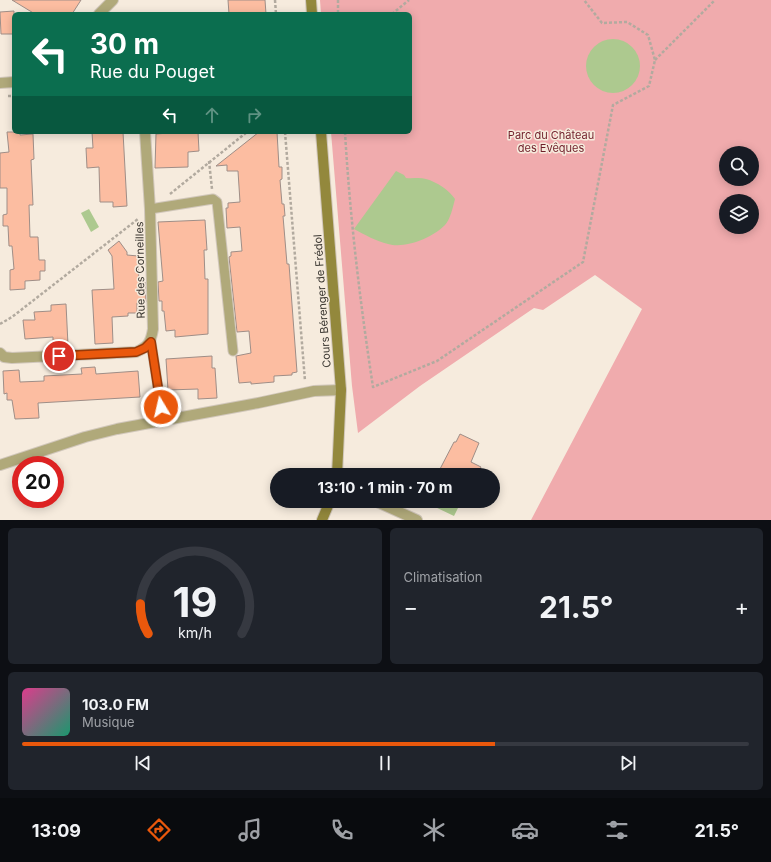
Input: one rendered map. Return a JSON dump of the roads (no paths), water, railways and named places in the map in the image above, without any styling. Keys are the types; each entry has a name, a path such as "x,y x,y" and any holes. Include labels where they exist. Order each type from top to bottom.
{"street":[{"path":"101,12 113,0"},
{"path":"311,0 312,12"},
{"path":"0,83 12,82"},
{"name":"Rue des Corneilles","path":"145,134 150,209 153,329 151,342"},
{"name":"Cours Bérenger de Frédol","path":"321,134 341,390 337,468"},
{"path":"0,353 4,357 12,358 136,352 145,348 151,342"},
{"path":"0,465 72,441 117,429 311,392 341,390"},
{"path":"322,520 327,508"},
{"path":"390,508 417,520"}],"lane":[{"path":"150,209 213,200 217,202 233,351"},
{"name":"Rue des Corneilles","path":"151,342 161,407"}],"park label":[{"name":"Parc du Château des Evêques","path":"551,141"}]}
